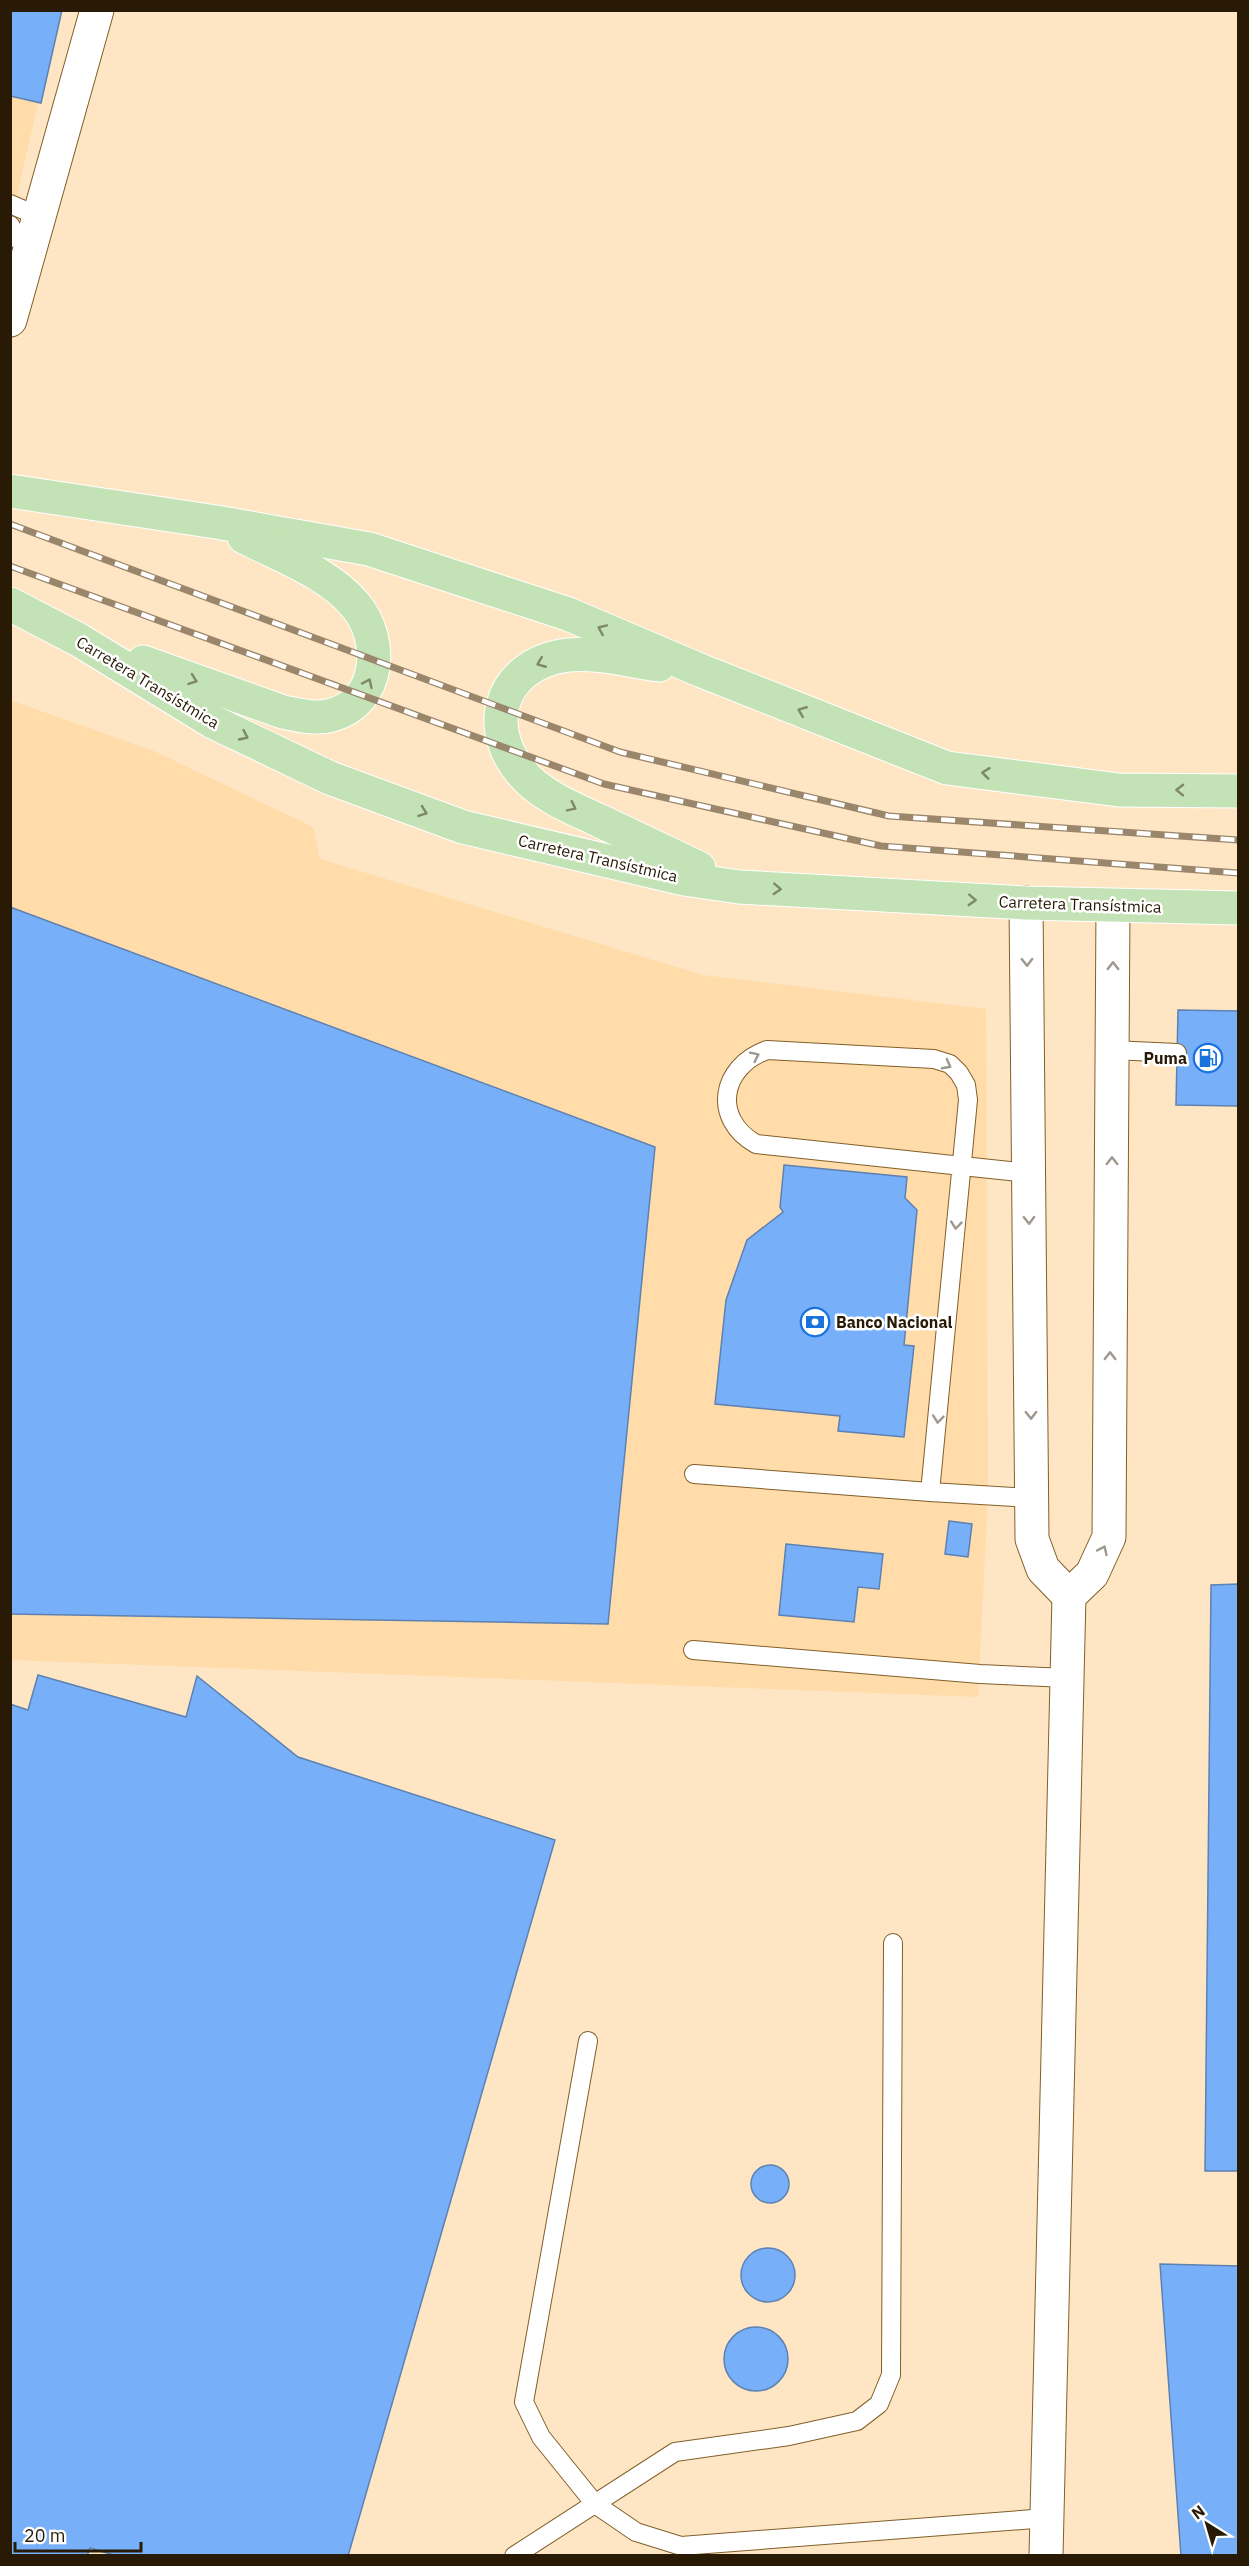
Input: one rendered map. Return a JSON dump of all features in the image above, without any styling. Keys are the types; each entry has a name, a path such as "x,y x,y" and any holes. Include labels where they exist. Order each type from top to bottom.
{"main road":[{"path":"10,491 216,522 369,549 568,614 702,671 947,768 1119,789 1239,791"},
{"path":"79,640 283,712 320,717 334,715 353,704 365,691 372,678 375,659 373,638 357,606 328,581 216,522"},
{"name":"Carretera Transístmica","path":"10,604 79,640 213,722 330,778 463,827 684,879 739,887 1026,903 1239,908"},
{"path":"702,671 588,655 569,655 540,662 525,671 504,698 500,717 501,736 516,768 547,794 739,887"},
{"path":"1113,906 1116,900 1128,894 1239,892"}],"street":[{"path":"10,320 20,215 98,10"},
{"path":"1026,903 1032,1539 1043,1569 1069,1596 1046,2556"},
{"path":"1069,1596 1092,1574 1109,1537 1113,906"}],"lane":[{"path":"10,238 20,215"},
{"path":"930,1492 962,1166 968,1100 966,1085 950,1064 934,1059 766,1050 744,1061 730,1081 727,1103 732,1121 738,1131 756,1144 962,1166 1029,1173"},
{"path":"1112,1050 1177,1053"},
{"path":"694,1474 1032,1498"},
{"path":"693,1650 980,1674 1068,1678"},
{"path":"514,2556 675,2452 789,2436 857,2421 879,2404 891,2374 893,1943"},
{"path":"588,2041 524,2402 541,2437 595,2504 636,2532 681,2546 1047,2518"}],"shaded area":[{"path":"11,11 59,11 11,221"},
{"path":"10,700 154,751 313,827 320,859 703,975 986,1009 988,1495 978,1697 11,1660"}],"building":[{"path":"10,10 62,10 41,103 10,96"},
{"path":"10,907 655,1147 608,1624 10,1614"},
{"name":"Puma","path":"1178,1010 1238,1011 1238,1106 1176,1105"},
{"name":"Banco Nacional","path":"784,1165 907,1177 905,1198 917,1210 904,1345 914,1346 904,1437 838,1431 840,1416 715,1404 726,1300 747,1240 783,1212 780,1207"},
{"path":"949,1521 972,1524 968,1557 945,1554"},
{"path":"786,1544 883,1554 879,1589 858,1587 854,1622 779,1615"},
{"path":"1238,1584 1238,2171 1205,2171 1211,1585"},
{"path":"38,1675 186,1717 197,1676 298,1757 555,1840 348,2556 117,2556 90,2548 87,2556 10,2556 10,1704 28,1710"},
{"path":"770,2165 783,2171 789,2184 783,2197 770,2203 757,2197 751,2184 757,2171"},
{"path":"763,2248 773,2248 783,2252 791,2260 795,2275 791,2290 783,2298 773,2302 763,2302 753,2298 745,2290 741,2280 741,2270 745,2260 753,2252"},
{"path":"1160,2264 1238,2266 1238,2556 1181,2556"},
{"path":"756,2327 779,2336 788,2359 779,2382 756,2391 733,2382 724,2359 733,2336"}],"railway":[{"path":"10,524 620,752 889,816 1238,840"},
{"path":"10,566 604,784 881,846 1238,873"}],"place":[{"name":"Puma","path":"1208,1058"},
{"name":"Banco Nacional","path":"815,1322"}]}
